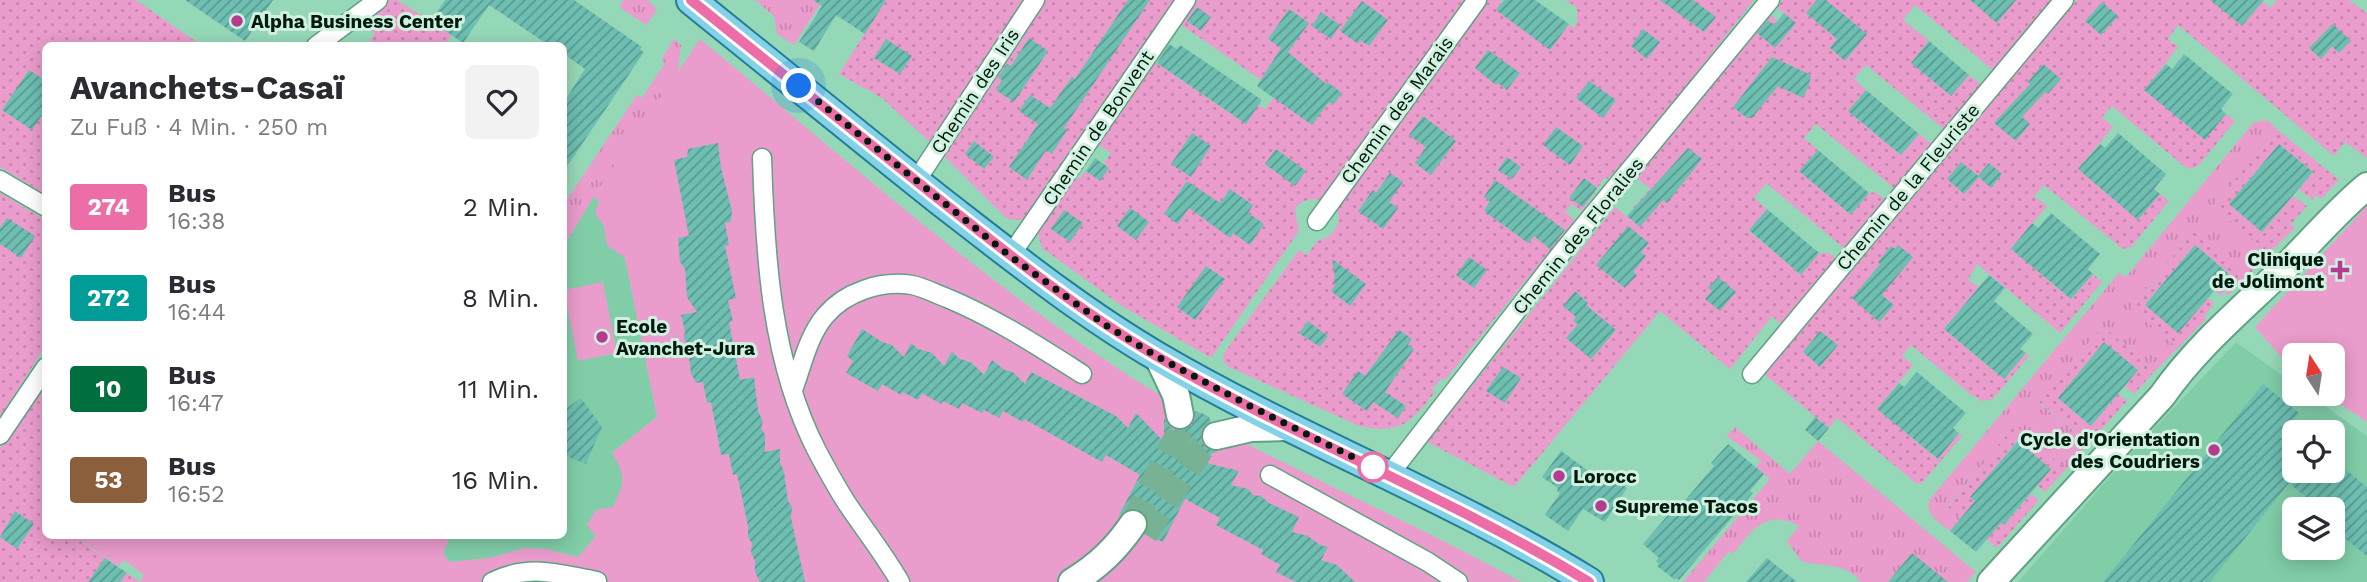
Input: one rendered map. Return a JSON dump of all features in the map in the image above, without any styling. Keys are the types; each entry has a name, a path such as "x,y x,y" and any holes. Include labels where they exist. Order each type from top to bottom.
{"main road":[{"path":"691,0 1010,256 1107,326 1158,357 1290,427 1529,547 1589,582"}],"street":[{"path":"321,42 378,0"},
{"name":"Chemin des Iris","path":"916,181 1035,0"},
{"name":"Chemin de Bonvent","path":"1010,256 1186,0"},
{"name":"Chemin des Marais","path":"1317,220 1477,0"},
{"name":"Chemin des Floralies","path":"1389,475 1559,256 1770,0"},
{"name":"Chemin de la Fleuriste","path":"1752,374 2064,0"},
{"path":"762,158 776,324 793,390 803,419 833,479 888,559 900,582"},
{"path":"0,180 42,205"},
{"path":"1991,582 2162,396 2180,369 2231,316 2275,277 2367,186"},
{"path":"793,390 817,327 825,315 853,295 870,287 887,285 914,285 993,319 1082,374"},
{"path":"1158,357 1176,395 1180,415"},
{"path":"0,435 42,373"},
{"path":"1216,436 1251,428 1290,427"},
{"path":"1270,475 1428,562 1458,582"},
{"path":"1072,582 1101,563 1139,529 1116,569 1101,582"},
{"path":"492,582 508,574 545,570 597,581"}],"shaded area":[{"name":"Ecole Avanchet-Jura","path":"594,196 599,202 595,213 604,226 607,245 625,258 657,417 612,453 620,466 624,483 613,508 596,510 588,525 596,535 578,557 545,549 525,548 489,558 450,562 443,554 449,539 567,539 567,241"},
{"name":"Cycle d'Orientation des Coudriers","path":"2236,342 2282,375 2282,406 2325,406 2345,420 2282,420 2282,483 2345,483 2345,420 2367,436 2367,582 2018,582 2122,463"}],"green space":[{"path":"0,0 136,0 197,42 42,42 42,192 0,167"},
{"path":"391,0 397,0 452,35 447,42 370,42 375,33 360,23"},
{"path":"623,0 648,0 657,10 646,25 622,9 620,6"},
{"path":"755,0 823,0 794,45 777,34 774,16"},
{"path":"886,0 1030,0 934,146 882,98 839,74"},
{"path":"1042,0 1175,0 1030,214 1013,220 1006,218 941,153"},
{"path":"1197,0 1464,0 1321,200 1306,200 1295,209 1299,231 1211,358 1122,306 1042,248 1037,231 1072,179 1080,178 1086,171 1100,180 1109,168 1104,163 1111,153 1097,144 1155,62 1246,124 1258,105 1265,109 1278,92 1180,24"},
{"path":"1487,0 1501,0 1500,3 1554,43 1569,24 1574,28 1577,22 1577,8 1566,0 1754,0 1668,109 1608,179 1605,177 1582,211 1571,204 1565,212 1575,220 1445,380 1442,378 1432,389 1435,392 1411,419 1385,429 1359,426 1227,366 1223,361 1224,353 1299,250 1307,255 1317,241 1328,237 1336,229 1339,219 1336,207"},
{"path":"1783,0 2053,0 1994,71 1915,5 1903,20 1929,41 1911,63 1969,75 1982,85 1945,130 1866,65 1854,79 1866,90 1849,112 1901,155 1919,134 1932,144 1895,189 1816,124 1804,138 1818,150 1800,171 1851,214 1869,193 1875,192 1886,200 1845,249 1766,183 1754,198 1767,209 1749,231 1801,274 1819,253 1829,253 1836,258 1782,325 1772,316 1730,369 1660,311 1514,487 1427,442 1615,207 1635,223 1641,215 1633,208 1650,189 1637,178 1771,15 1789,30 1795,23 1777,7"},
{"path":"2077,0 2262,0 2270,8 2277,0 2349,0 2367,13 2367,158 2345,142 2334,156 2178,25 2168,39 2178,47 2145,90 2205,139 2226,114 2235,121 2199,165 2191,169 2185,167 2112,106 2102,117 2113,127 2078,169 2113,198 2160,194 2169,201 2131,247 2123,249 2044,185 2034,196 2047,206 2011,249 2037,270 2053,251 2062,258 2045,278 2071,299 2093,274 2102,282 2060,333 1977,264 1968,280 1979,287 1944,329 2004,379 2026,353 2029,356 1993,399 1982,401 1911,345 1902,356 1913,365 1877,409 1933,412 1912,438 1937,459 1959,433 1962,436 1922,483 1917,484 1837,418 1829,428 1763,373"},
{"path":"674,39 681,45 678,72 594,196 567,241 567,200 637,95 642,98 665,63 661,60"},
{"path":"700,39 978,268 1095,353 1155,392 1245,443 1521,582 140,582 144,575 124,560 118,566 81,540 449,539 443,554 450,562 489,558 525,548 545,549 578,557 596,536 587,525 596,510 613,507 620,492 622,474 612,453 657,417 625,258 607,245 604,226 595,213 599,202 594,196"},
{"path":"2267,120 2277,129 2213,206 2269,253 2248,276 2194,231 2131,307 2178,348 2155,371 2103,326 2039,403 2089,443 2066,469 2015,426 1948,506 1961,518 1950,531 1937,521 1929,509 1930,499 2119,273 2126,277 2254,122"},
{"path":"2277,129 2339,180 2321,199 2316,195 2312,200 2299,189 2313,172 2279,144 2229,204 2262,232 2293,196 2307,206 2291,224 2295,228 2269,253 2213,206"},
{"path":"0,193 42,218 42,352 0,417"},
{"name":"Clinique de Jolimont","path":"2367,206 2367,422 2343,406 2345,343 2282,343 2282,358 2255,327"},
{"path":"2195,230 2248,276 2229,295 2224,291 2221,296 2214,290 2229,273 2195,245 2145,304 2178,333 2208,298 2214,304 2205,315 2206,319 2178,348 2131,307"},
{"path":"603,282 617,353 578,361 567,305 567,289"},
{"path":"2103,326 2155,371 2134,394 2125,386 2138,370 2104,342 2058,398 2091,426 2118,394 2127,401 2089,443 2039,402"},
{"path":"42,384 42,539 82,539 81,541 140,582 0,582 0,448"},
{"path":"2015,425 2066,469 2045,492 2037,485 2051,469 2017,441 1971,497 2004,525 2031,494 2039,500 1997,548 1948,507"},
{"path":"1735,427 1790,474 1818,441 1976,572 1967,582 1936,582 1912,553 1888,582 1861,582 1841,568 1801,561 1787,541 1799,526 1778,519 1761,524 1733,554 1729,551 1704,582 1683,582 1770,479 1756,467 1761,461 1727,436"}],"building":[{"name":"Alpha Business Center","path":"185,0 273,0 245,41"},
{"path":"445,0 574,0 642,47 640,50 644,52 567,167 567,97 585,69 567,56 567,42 544,42 489,5 464,42 431,21"},
{"path":"813,0 886,0 865,34 836,15 814,51 799,42 822,6"},
{"path":"1128,0 1150,0 1064,128 1067,130 1052,154 1046,150 1027,180 1009,167 1038,124 1019,111 1030,95 1050,108 1072,77 1075,79"},
{"path":"1504,0 1535,0 1569,24 1550,50 1496,10"},
{"path":"1660,0 1693,0 1716,17 1704,32"},
{"path":"1817,0 1826,0 1867,34 1845,61 1830,48 1837,39 1806,13"},
{"path":"1970,0 2016,0 1997,23"},
{"path":"2210,0 2264,0 2242,26"},
{"path":"1362,1 1388,20 1369,46 1360,40 1358,44 1340,31"},
{"path":"2102,2 2118,16 2101,35 2085,21"},
{"path":"1197,7 1211,17 1201,31 1187,21"},
{"path":"1289,9 1309,23 1288,52 1326,84 1327,82 1342,93 1333,105 1329,102 1312,125 1257,86 1281,48 1268,39"},
{"path":"1321,12 1340,25 1331,39 1312,26"},
{"path":"1784,13 1796,23 1775,48 1757,33 1768,20 1774,25"},
{"path":"2333,24 2351,41 2339,53 2332,46 2321,59 2309,48"},
{"path":"1643,29 1660,42 1647,59 1631,46"},
{"path":"1029,38 1048,51 1014,102 996,90 1002,80 998,77 1007,64 1011,66"},
{"path":"886,39 912,56 900,74 874,58"},
{"path":"1929,41 1969,75 1951,96 1911,63"},
{"path":"1169,44 1177,49 1180,45 1262,100 1246,124 1157,63"},
{"path":"1488,50 1520,73 1507,90 1498,83 1496,85 1475,68"},
{"path":"2184,54 2233,94 2221,109 2226,114 2205,140 2144,90 2166,64 2172,69"},
{"path":"1772,57 1811,75 1809,85 1803,98 1778,86 1752,118 1747,118 1733,107"},
{"path":"2043,64 2061,79 2022,117 2030,124 2016,141 1994,123 2030,84 2028,82"},
{"path":"29,70 42,78 42,115 32,130 2,110"},
{"path":"1589,81 1616,100 1603,118 1576,98"},
{"path":"1866,90 1919,134 1901,155 1848,111"},
{"path":"1423,116 1456,141 1431,175 1415,163 1426,147 1409,135"},
{"path":"1556,127 1583,146 1570,165 1543,145"},
{"path":"1192,133 1211,146 1191,177 1171,164"},
{"path":"2118,133 2166,174 2154,189 2160,194 2138,220 2078,169 2100,144 2105,148"},
{"path":"974,141 994,157 984,169 965,154"},
{"path":"718,143 721,168 732,211 731,222 725,223 729,245 725,246 736,298 728,300 733,321 729,322 740,380 754,377 758,411 763,421 761,428 765,435 765,452 780,449 780,462 788,501 792,507 791,518 805,582 760,582 755,572 752,543 748,537 737,474 733,475 729,454 721,455 711,402 707,403 703,382 696,383 691,373 684,338 681,315 697,312 687,297 685,269 680,262 678,238 689,236 674,160 687,157 688,149"},
{"path":"2279,144 2313,172 2262,232 2229,204"},
{"path":"1688,148 1702,159 1667,203 1663,200 1640,227 1627,216"},
{"path":"1276,149 1306,171 1295,186 1265,164"},
{"path":"1818,150 1869,193 1851,215 1799,171"},
{"path":"1507,157 1521,167 1512,179 1498,170"},
{"path":"1095,158 1109,168 1100,181 1086,171"},
{"path":"1961,162 1978,176 1989,163 2002,174 1991,188 1979,177 1964,194 1947,179"},
{"path":"1390,173 1403,182 1389,202 1398,208 1383,229 1358,211 1373,190 1376,193"},
{"path":"1584,178 1597,188 1583,207 1569,198"},
{"path":"1495,180 1565,230 1550,249 1534,236 1528,243 1484,211 1490,201 1484,197"},
{"path":"1187,181 1220,203 1230,189 1253,205 1248,213 1264,224 1250,245 1233,233 1230,238 1189,208 1178,224 1164,214"},
{"path":"1130,208 1149,222 1136,240 1117,226"},
{"path":"1767,209 1819,253 1801,275 1749,230"},
{"path":"1064,210 1083,223 1070,242 1051,229"},
{"path":"2051,213 2100,254 2088,269 2093,274 2071,299 2011,249 2032,223 2038,228"},
{"path":"7,218 35,236 21,258 0,244 0,228"},
{"path":"1628,226 1649,243 1641,252 1646,256 1633,272 1637,275 1625,288 1596,265"},
{"path":"1898,245 1913,257 1882,295 1894,305 1879,322 1852,298 1891,246 1895,249"},
{"path":"2195,245 2229,274 2178,333 2145,305"},
{"path":"1469,257 1487,270 1474,288 1456,275"},
{"path":"1332,259 1366,284 1350,306 1331,291 1336,284 1333,282 1335,278"},
{"path":"1206,266 1225,279 1195,320 1177,307"},
{"path":"1989,275 2005,288 1994,301 2033,334 2020,349 2026,353 2004,379 1944,329"},
{"path":"1718,277 1736,292 1720,311 1705,299 1712,291 1708,288"},
{"path":"1575,291 1588,303 1586,305 1616,330 1591,359 1566,338 1578,324 1573,321 1576,317 1563,306"},
{"path":"1308,321 1328,336 1320,347 1299,333"},
{"path":"862,329 892,345 904,357 911,343 918,349 932,353 944,366 952,351 958,358 972,363 984,375 992,360 1005,370 1013,372 1025,384 1031,372 1116,416 1128,428 1136,413 1164,442 1164,418 1174,430 1182,430 1191,426 1195,411 1204,414 1211,422 1201,431 1201,440 1205,447 1217,451 1199,461 1239,471 1231,485 1248,489 1253,495 1261,496 1269,503 1299,517 1292,532 1308,536 1320,545 1328,547 1321,560 1337,565 1355,582 1296,582 1276,572 1280,565 1261,554 1263,550 1216,525 1220,518 1185,499 1163,542 1145,534 1149,526 1148,518 1142,511 1127,509 1118,517 1140,475 1106,455 1102,462 1024,419 1023,422 1003,411 999,418 962,403 959,409 943,401 941,404 922,393 918,400 903,392 901,395 882,384 878,391 846,373 853,361 847,356"},
{"path":"1399,330 1412,339 1408,345 1414,349 1385,392 1406,406 1398,418 1373,402 1367,411 1342,394 1358,371 1365,376"},
{"path":"1820,331 1838,345 1820,367 1803,352"},
{"path":"2104,342 2138,370 2091,426 2058,398"},
{"path":"1503,367 1521,378 1505,403 1486,391"},
{"path":"1917,372 1966,413 1953,428 1959,433 1938,459 1877,409 1899,383 1904,387"},
{"path":"2263,384 2282,399 2282,406 2290,406 2299,413 2293,420 2282,420 2282,483 2289,483 2210,582 2103,582"},
{"path":"581,398 602,427 586,464 567,456 567,408"},
{"path":"1815,417 1829,428 1818,441 1805,430"},
{"path":"2018,441 2051,469 2004,525 2001,523 1976,552 1950,531 1975,501 1970,497"},
{"path":"1728,444 1764,474 1750,491 1753,493 1679,580 1675,580 1657,566 1659,564 1656,561 1659,558 1643,544 1674,508 1677,510 1714,466 1711,463"},
{"path":"1561,451 1609,486 1614,478 1627,488 1605,522 1583,509 1568,531 1545,515 1560,493 1558,488 1542,477"},
{"path":"2345,469 2367,487 2367,556 2345,539 2345,497 2306,497 2289,483 2345,483"},
{"path":"15,511 34,524 17,549 0,537"},
{"path":"1912,553 1948,582 1888,582"},
{"path":"105,558 127,573 120,582 88,582"},
{"path":"1767,558 1797,582 1746,582"}],"tunnel":[{"path":"1133,524 1178,435 1180,415"},
{"path":"1145,534 1201,449 1216,436"}],"bus line":[{"name":"274","path":"691,0 1010,256 1107,326 1236,399 1495,529 1589,582"}],"place":[{"name":"Alpha Business Center","path":"237,21"},
{"name":"Clinique de Jolimont","path":"2340,270"},
{"name":"Ecole Avanchet-Jura","path":"602,337"},
{"name":"Cycle d'Orientation des Coudriers","path":"2214,450"},
{"name":"Lorocc","path":"1559,476"},
{"name":"Supreme Tacos","path":"1601,506"}],"route":[{"path":"799,86 1010,256 1107,326 1158,357 1250,406 1373,467"}]}
